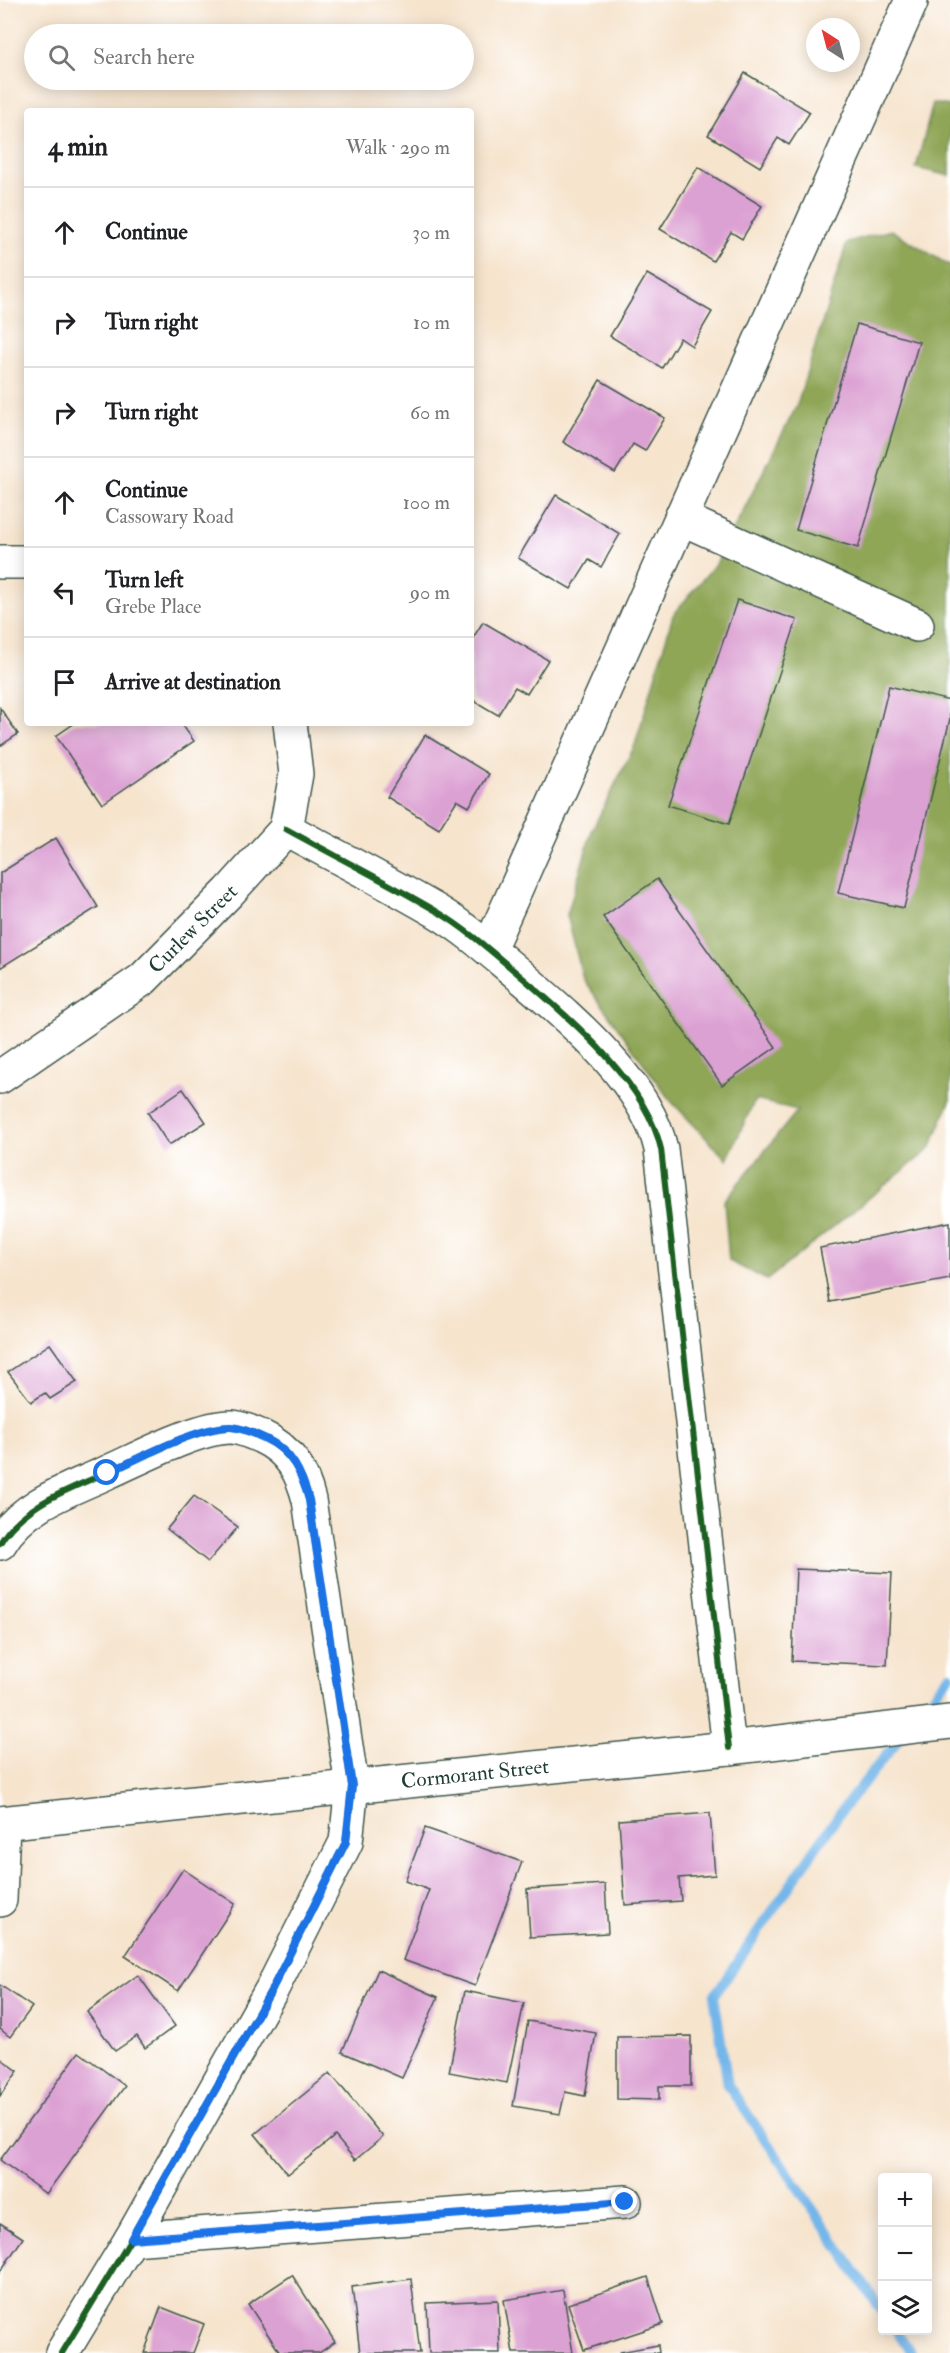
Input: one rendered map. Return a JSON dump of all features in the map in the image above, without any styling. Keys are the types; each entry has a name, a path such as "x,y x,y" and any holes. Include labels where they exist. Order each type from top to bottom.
{"street":[{"path":"489,949 911,2"},
{"path":"681,518 917,625"},
{"path":"0,562 24,562"},
{"path":"290,726 296,774 286,829 440,913 489,949 578,1026 642,1102 657,1129 729,1748"},
{"name":"Curlew Street","path":"0,1077 143,979 229,892 286,829"},
{"path":"0,1543 16,1521 47,1501 66,1490 165,1446 214,1429 232,1427 244,1429 274,1443 290,1456 304,1479 309,1500 352,1786 346,1842 272,1989 131,2239 62,2353"},
{"name":"Cormorant Street","path":"2,1823 729,1748 950,1722"},
{"path":"0,1900 2,1897 2,1823"},
{"path":"131,2239 625,2202"}],"green space":[{"path":"933,103 950,106 950,176 916,168"},
{"path":"891,230 950,266 950,1101 930,1149 767,1280 729,1261 724,1201 798,1110 755,1100 727,1160 669,1099 583,979 567,915 592,830 635,745 673,615 717,562 797,405 847,242"}],"building":[{"path":"745,73 810,112 789,145 778,138 760,167 708,135"},
{"path":"698,167 762,206 742,239 731,232 713,261 660,229"},
{"path":"647,274 712,312 692,346 680,338 662,368 610,336"},
{"path":"857,324 919,342 858,548 796,530"},
{"path":"600,380 665,418 645,451 633,444 615,473 563,442"},
{"path":"556,495 620,534 601,567 589,560 571,589 518,558"},
{"path":"737,600 797,620 729,824 668,805"},
{"path":"483,622 548,660 527,694 515,687 498,715 474,701 474,636"},
{"path":"889,686 950,701 950,719 904,908 838,893"},
{"path":"0,708 18,734 0,746"},
{"path":"71,726 183,726 194,741 102,804 56,736"},
{"path":"425,735 489,774 469,807 457,800 439,829 387,797"},
{"path":"56,838 98,907 0,968 0,873"},
{"path":"657,879 776,1047 722,1085 603,917"},
{"path":"183,1089 206,1122 169,1145 148,1113"},
{"path":"950,1222 950,1279 830,1302 820,1248"},
{"path":"50,1344 77,1382 50,1399 45,1393 31,1402 8,1372"},
{"path":"194,1496 238,1527 208,1562 167,1529"},
{"path":"796,1569 892,1573 887,1665 792,1661"},
{"path":"710,1813 715,1875 679,1878 681,1901 625,1905 619,1820"},
{"path":"425,1828 522,1862 475,1986 403,1960 429,1890 405,1881"},
{"path":"183,1869 235,1904 178,1991 125,1956"},
{"path":"605,1884 608,1933 530,1937 527,1889"},
{"path":"378,1970 438,1997 402,2078 342,2052"},
{"path":"138,1975 175,2026 145,2048 137,2036 115,2051 87,2012"},
{"path":"0,1985 32,2007 10,2037 0,2029"},
{"path":"465,1991 524,2003 507,2083 449,2072"},
{"path":"528,2021 596,2033 585,2096 565,2092 560,2114 513,2106"},
{"path":"691,2036 691,2086 659,2086 659,2100 617,2099 617,2037"},
{"path":"79,2052 125,2086 46,2194 0,2160"},
{"path":"0,2058 18,2071 0,2096"},
{"path":"330,2073 383,2137 355,2160 335,2136 288,2174 255,2134"},
{"path":"0,2223 23,2238 0,2272"},
{"path":"292,2275 335,2342 319,2353 280,2353 248,2304"},
{"path":"648,2277 663,2324 584,2350 568,2304"},
{"path":"411,2279 420,2353 360,2353 352,2287"},
{"path":"563,2290 573,2353 513,2353 504,2300"},
{"path":"498,2300 500,2353 429,2353 427,2303"},
{"path":"161,2307 204,2324 193,2353 144,2353"},
{"path":"658,2345 659,2353 620,2353 620,2352"}],"waterway":[{"path":"914,1720 950,1675"},
{"path":"878,2305 728,2085 714,1996 842,1810 903,1734"},
{"path":"899,2335 911,2353"}],"cycle path":[{"path":"286,829 438,912 479,941 559,1010 602,1052 622,1075 653,1124 661,1149 729,1748"},
{"path":"0,1543 21,1518 48,1500 187,1437 219,1428 232,1427 240,1428 272,1442 293,1463 303,1480 309,1500 352,1786 346,1842 272,1989 131,2239 62,2353"}],"route":[{"path":"107,1473 165,1446 214,1429 232,1427 244,1429 274,1443 290,1456 304,1479 309,1500 352,1786 346,1842 272,1989 131,2239 625,2202"}]}
